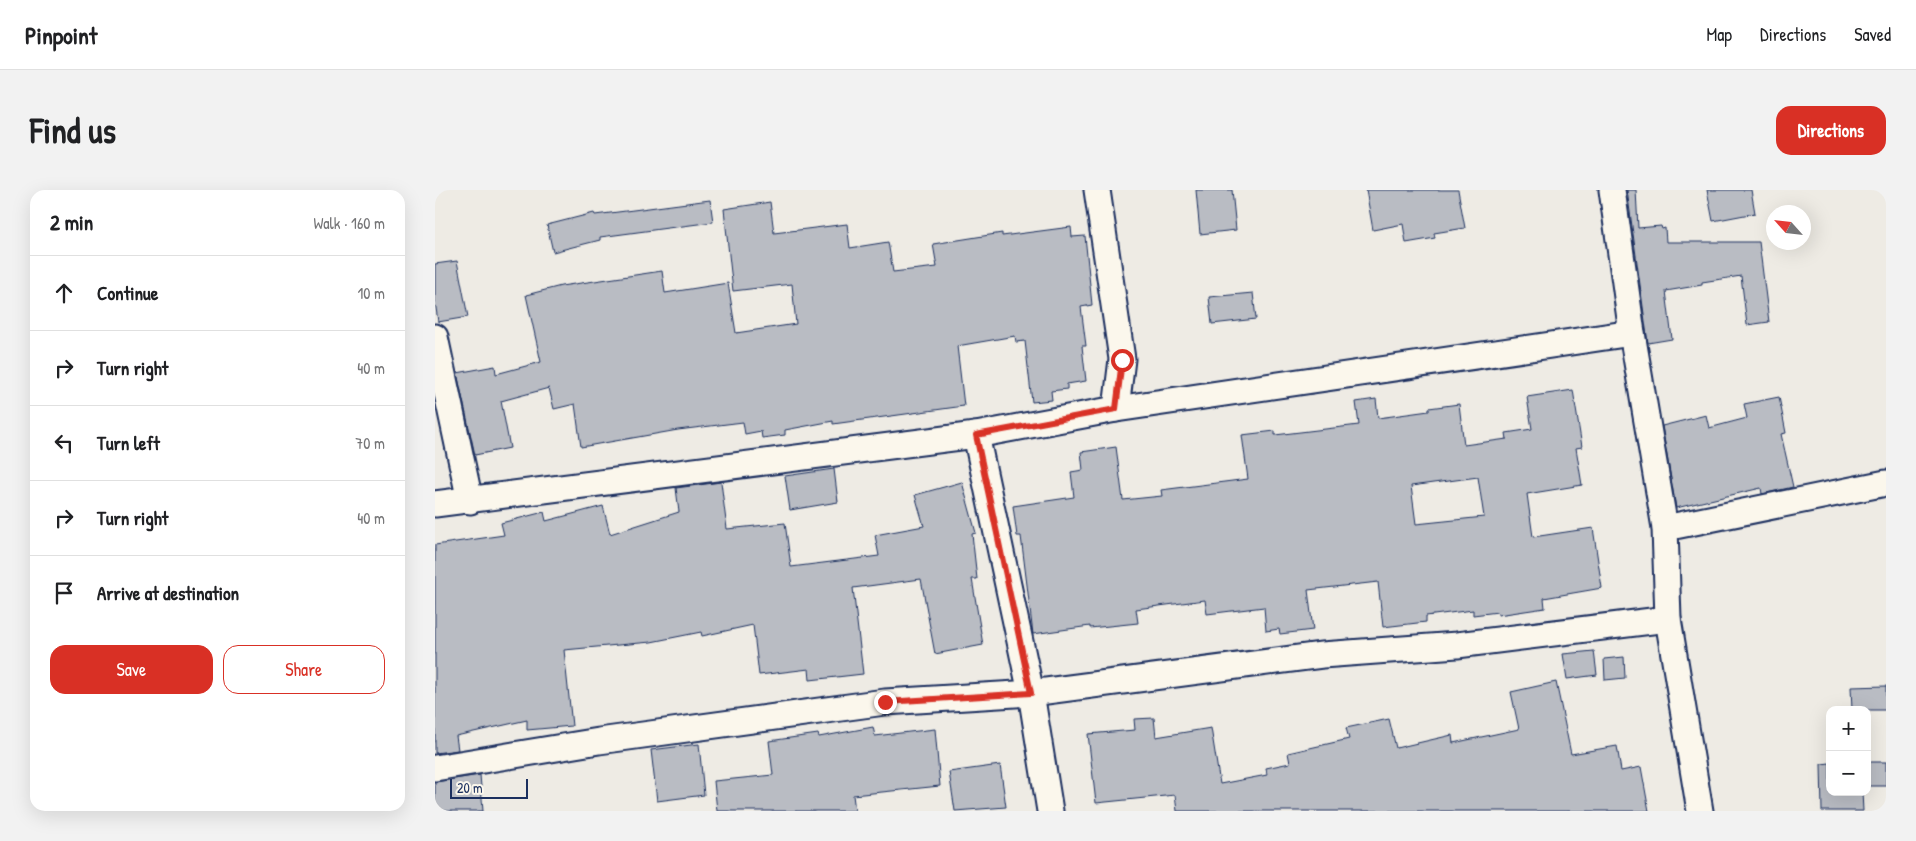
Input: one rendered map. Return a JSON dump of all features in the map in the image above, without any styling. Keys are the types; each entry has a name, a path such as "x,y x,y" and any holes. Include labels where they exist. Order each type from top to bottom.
{"street":[{"path":"1097,190 1122,360 1116,409"},
{"path":"1612,190 1632,333 1665,528 1669,619 1700,811"},
{"path":"435,504 976,435 1116,409 1632,333"},
{"path":"435,338 470,501"},
{"path":"976,435 1031,693 1051,811"},
{"path":"1665,528 1886,483"},
{"path":"435,768 599,741 875,703 1031,693 1322,655 1457,645 1669,619"}],"building":[{"path":"1196,190 1232,190 1236,230 1200,234"},
{"path":"1366,190 1458,190 1465,228 1434,233 1435,238 1406,243 1403,224 1373,230"},
{"path":"1627,190 1636,190 1638,228 1661,226 1662,229 1665,228 1666,242 1759,242 1769,322 1747,325 1741,276 1702,282 1702,285 1666,291 1672,339 1648,343"},
{"path":"1707,190 1751,190 1755,213 1713,221"},
{"path":"710,200 713,222 600,237 600,240 553,252 547,225 594,213 595,215"},
{"path":"770,202 774,233 847,224 850,248 888,242 893,272 937,267 933,244 1002,233 1002,236 1071,227 1072,237 1085,236 1092,305 1081,307 1086,346 1082,346 1086,381 1067,384 1067,389 1051,391 1052,400 1032,402 1025,341 1016,342 1015,336 957,346 964,406 833,424 833,421 785,430 785,435 762,438 761,431 745,434 743,422 678,430 581,447 575,404 554,409 549,388 501,401 510,448 475,455 457,373 495,366 496,374 541,362 526,295 561,286 662,271 665,293 728,283 736,333 796,324 792,284 733,291 724,209"},
{"path":"457,261 468,317 438,322 435,301 435,264"},
{"path":"1253,293 1256,319 1212,324 1209,297"},
{"path":"1573,390 1582,447 1576,448 1582,485 1527,494 1533,537 1593,528 1602,588 1544,598 1545,608 1498,615 1498,612 1473,615 1473,610 1426,616 1426,622 1383,627 1378,582 1308,590 1313,630 1280,634 1279,629 1266,631 1264,607 1207,614 1205,600 1136,609 1138,623 1090,628 1090,626 1033,634 1021,536 1017,536 1013,506 1074,497 1071,472 1083,470 1081,452 1116,447 1123,500 1162,496 1161,490 1248,479 1242,435 1275,431 1275,435 1359,425 1356,402 1376,399 1378,418 1429,411 1429,408 1459,404 1464,445 1507,439 1506,433 1532,429 1527,397","holes":["1478,477 1484,517 1416,524 1411,486"]},
{"path":"1779,397 1786,433 1781,434 1793,487 1762,494 1761,488 1676,508 1662,426 1706,415 1709,428 1747,418 1744,404"},
{"path":"834,469 838,502 790,510 785,476"},
{"path":"721,482 727,529 785,523 791,567 879,556 875,535 924,526 915,495 962,482 976,533 972,534 977,579 972,579 983,645 935,654 921,579 853,588 863,674 810,680 809,669 759,675 753,625 702,636 701,632 651,642 564,650 572,726 527,730 527,720 456,736 458,750 435,753 435,545 504,535 501,523 544,512 546,521 603,506 610,534 679,512 676,488"},
{"path":"1594,651 1597,675 1567,679 1563,654"},
{"path":"1624,657 1625,678 1605,680 1604,659"},
{"path":"1556,682 1571,754 1617,746 1621,771 1641,767 1649,811 1177,811 1175,795 1096,803 1088,734 1135,730 1134,719 1154,718 1156,737 1211,728 1220,784 1267,775 1266,768 1290,763 1288,753 1349,739 1346,728 1389,719 1396,748 1452,735 1453,743 1519,729 1511,692"},
{"path":"1886,686 1886,710 1871,710 1871,706 1852,706 1851,687"},
{"path":"873,727 875,736 935,729 940,786 853,795 855,811 717,811 714,781 773,775 769,741 818,734 819,737"},
{"path":"699,744 704,795 657,801 651,750"},
{"path":"1871,762 1886,762 1886,786 1871,786"},
{"path":"1826,763 1826,796 1862,796 1863,811 1822,811 1821,764"},
{"path":"1000,765 1006,807 955,811 949,772"},
{"path":"480,775 483,811 435,811 435,782"}],"route":[{"path":"885,702 1031,693 976,435 1116,409 1122,360"}]}
